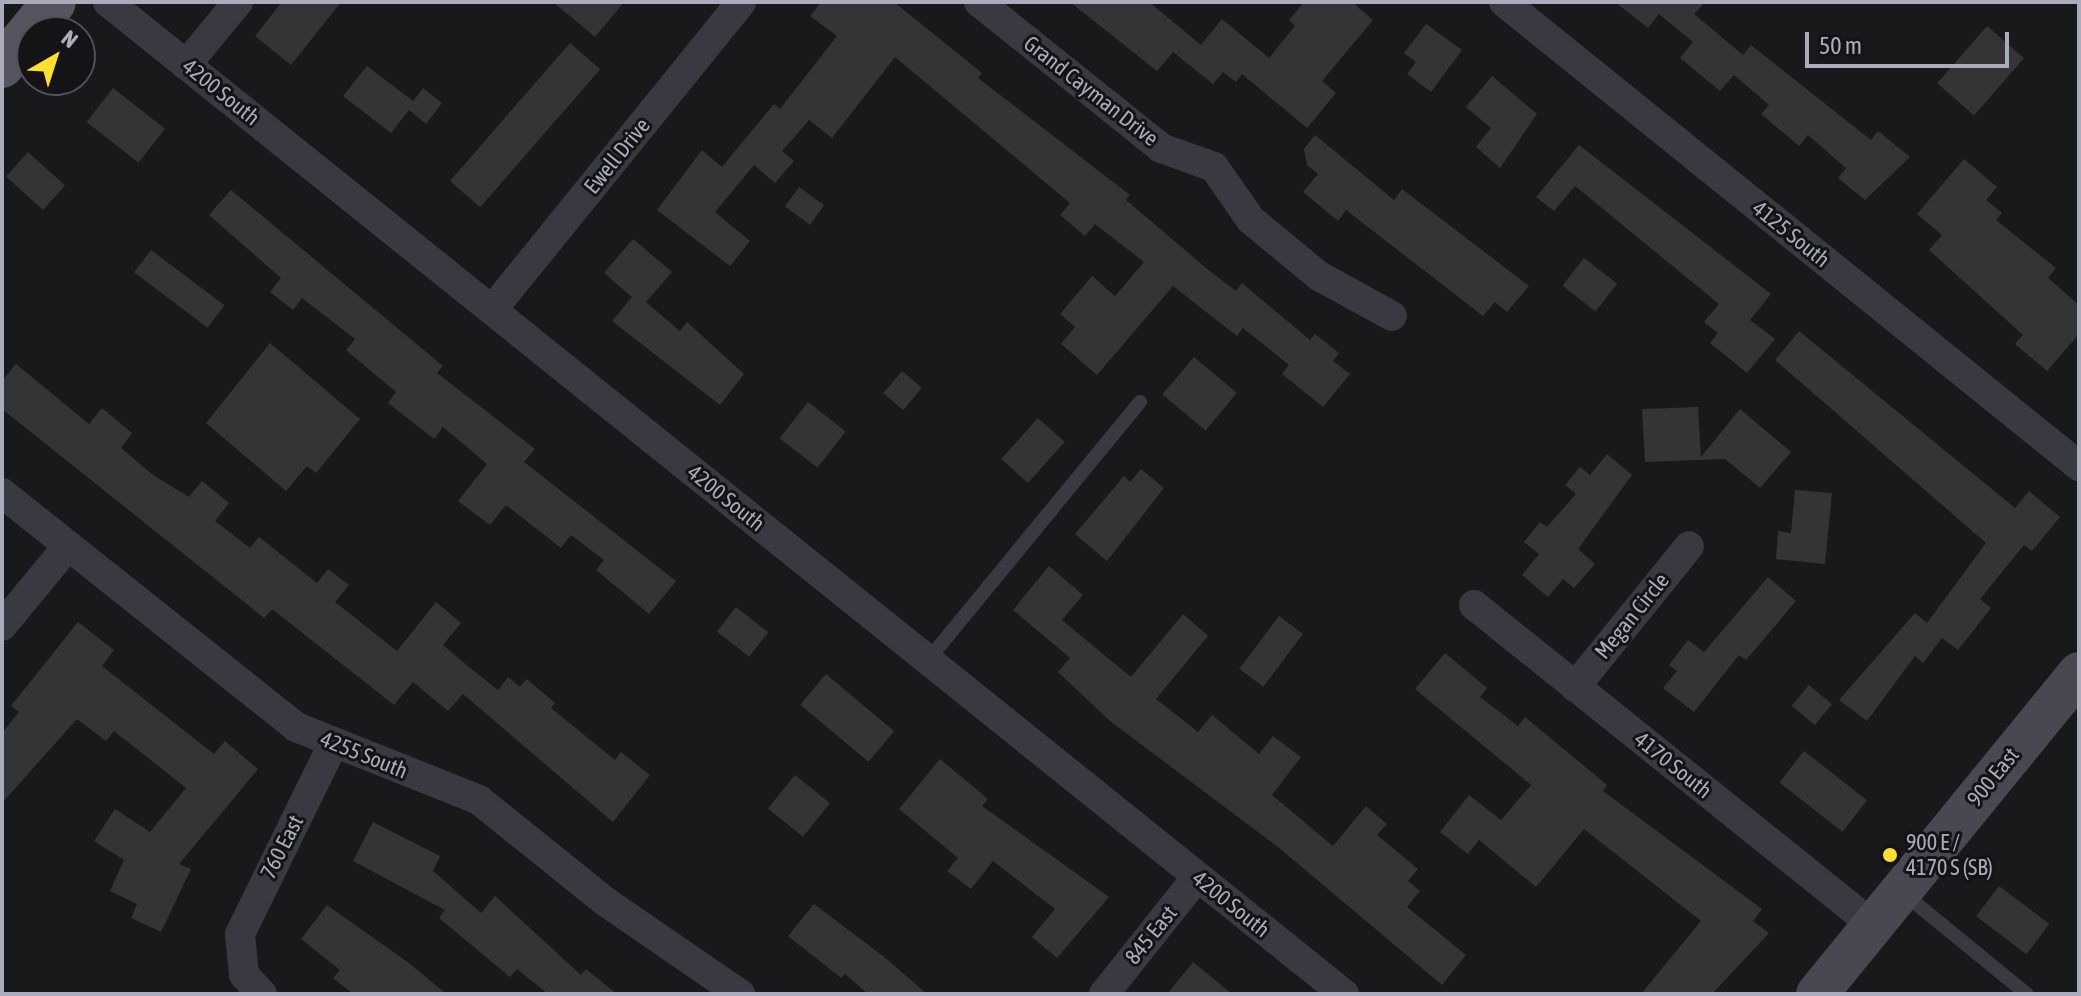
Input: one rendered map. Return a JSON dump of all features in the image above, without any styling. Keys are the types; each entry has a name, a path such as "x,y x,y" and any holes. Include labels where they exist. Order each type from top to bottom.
{"main road":[{"path":"2,66 54,2"},
{"name":"900 East","path":"1817,994 2079,673"}],"street":[{"name":"4200 South","path":"108,2 1344,994"},
{"path":"186,65 238,2"},
{"name":"Ewell Drive","path":"492,310 741,2"},
{"name":"Grand Cayman Drive","path":"979,2 1161,148 1214,167 1251,220 1319,276 1392,316"},
{"name":"4125 South","path":"1504,2 2079,466"},
{"name":"4255 South","path":"2,493 258,700 332,746 479,800 606,902 740,994"},
{"path":"2,626 68,546"},
{"name":"Megan Circle","path":"1575,687 1689,546"},
{"name":"4170 South","path":"1474,605 1873,925"},
{"name":"760 East","path":"262,994 244,975 237,950 245,919 332,746"},
{"name":"845 East","path":"1104,994 1197,877"}],"lane":[{"path":"928,660 1140,402"},
{"path":"1900,891 2027,994"}],"building":[{"path":"282,2 341,2 291,65 255,36"},
{"path":"553,2 624,2 595,37"},
{"path":"821,2 894,2 982,73 978,78 1130,195 1126,200 1211,272 1236,291 1242,283 1310,340 1315,334 1339,353 1333,361 1350,374 1323,407 1282,374 1289,365 1243,328 1237,336 1173,286 1097,375 1061,344 1075,327 1060,314 1092,276 1115,296 1144,262 1095,224 1085,236 1060,215 1070,203 895,57 832,138 809,120 782,151 794,161 775,183 754,165 715,212 750,241 730,266 657,210 702,150 722,167 774,104 780,109 837,36 810,16"},
{"path":"1070,2 1149,2 1201,45 1222,19 1269,58 1295,26 1289,20 1304,2 1352,2 1373,20 1322,81 1336,93 1307,128 1242,74 1236,82 1223,72 1213,84 1173,52 1157,71"},
{"path":"1615,2 1705,2 1694,14 1743,55 1751,45 1871,140 1878,131 1910,157 1865,200 1838,178 1846,168 1808,135 1799,146 1761,114 1769,105 1734,75 1720,91 1680,58 1693,42 1659,14 1648,28"},
{"path":"1426,24 1462,50 1431,92 1407,74 1416,62 1404,53"},
{"path":"1987,26 2024,58 1974,116 1937,83"},
{"path":"570,43 600,69 480,207 450,181"},
{"path":"367,66 413,101 423,88 442,103 426,124 409,110 391,133 343,96"},
{"path":"1492,76 1537,114 1500,168 1476,147 1491,128 1466,107"},
{"path":"113,88 165,129 139,163 87,122"},
{"path":"1315,135 1394,200 1402,189 1529,286 1507,312 1495,302 1483,316 1346,210 1338,221 1303,192 1318,174 1307,165 1304,149"},
{"path":"1579,145 1771,294 1750,320 1775,339 1747,373 1710,343 1718,333 1704,322 1719,304 1575,186 1554,211 1536,197"},
{"path":"28,152 65,185 43,210 6,177"},
{"path":"1964,159 1997,187 1986,200 2002,213 1996,220 2056,268 2048,278 2079,305 2079,334 2047,371 2015,344 2023,335 1929,250 1942,235 1917,214"},
{"path":"799,187 824,205 810,225 785,206"},
{"path":"231,190 443,366 437,373 535,449 524,462 676,581 649,614 596,570 604,560 571,535 561,548 506,505 490,525 458,501 487,464 443,427 434,439 388,403 396,392 346,350 355,339 302,298 293,310 270,292 281,278 209,215"},
{"path":"633,239 672,272 646,302 680,331 687,322 744,374 720,405 612,321 632,297 604,273"},
{"path":"151,250 224,305 208,328 134,272"},
{"path":"1584,258 1617,284 1596,311 1562,286"},
{"path":"1799,331 2015,508 2029,491 2060,517 2032,551 2024,545 1980,599 1991,608 1958,650 1942,638 1923,663 1915,656 1867,721 1839,700 1915,613 1927,623 1986,543 1775,360"},
{"path":"270,343 360,419 316,473 307,466 286,491 206,423"},
{"path":"1194,357 1237,393 1205,431 1163,395"},
{"path":"16,364 89,424 102,408 132,433 121,448 153,475 189,497 202,481 229,503 215,521 250,548 259,537 317,583 328,569 349,585 335,602 397,651 436,602 461,623 443,645 469,667 498,690 508,677 520,687 527,679 555,703 551,708 615,760 621,752 650,775 613,822 463,694 448,711 413,682 394,705 272,609 264,618 2,409 2,381"},
{"path":"902,371 922,388 903,410 883,393"},
{"path":"808,402 846,432 818,468 780,438"},
{"path":"1698,407 1701,457 1740,409 1791,452 1760,488 1725,459 1645,462 1642,409"},
{"path":"1038,418 1065,442 1028,483 1001,459"},
{"path":"1607,454 1632,475 1578,549 1595,564 1574,588 1563,579 1548,597 1522,575 1539,554 1524,542 1540,522 1547,527 1576,494 1565,485 1580,467 1590,475"},
{"path":"1141,469 1164,488 1107,561 1075,534 1124,476 1130,482"},
{"path":"1795,490 1832,493 1825,564 1776,559 1778,531 1791,533"},
{"path":"1049,566 1083,595 1062,620 1131,677 1183,614 1208,636 1156,699 1198,732 1212,715 1259,754 1273,736 1301,757 1272,795 1333,846 1366,806 1387,824 1377,835 1418,869 1408,881 1420,891 1407,907 1466,955 1442,985 1278,847 1110,721 1058,672 1070,658 1013,610"},
{"path":"1768,577 1796,601 1746,660 1739,655 1694,712 1663,688 1677,671 1669,665 1688,640 1704,652"},
{"path":"736,607 768,632 749,657 717,631"},
{"path":"1279,616 1303,634 1263,687 1239,669"},
{"path":"78,622 114,650 102,666 214,754 225,741 258,769 179,864 191,869 161,932 131,918 137,904 110,891 124,860 94,841 115,809 150,832 186,788 114,731 106,741 77,719 2,803 2,733 19,712 11,706"},
{"path":"1445,653 1487,688 1480,697 1518,726 1525,717 1607,785 1603,791 1762,909 1753,921 1769,933 1712,994 1641,994 1701,921 1584,829 1536,887 1479,840 1468,854 1440,832 1469,795 1501,820 1531,785 1415,689"},
{"path":"826,674 894,731 868,762 800,705"},
{"path":"1809,685 1832,704 1815,725 1792,706"},
{"path":"1804,751 1867,800 1842,832 1779,783"},
{"path":"940,759 988,799 982,806 1109,897 1057,958 1032,937 1055,909 993,861 971,889 947,871 958,858 899,809"},
{"path":"795,775 830,803 803,837 768,808"},
{"path":"373,822 440,856 433,871 481,913 495,896 581,975 586,969 617,994 548,994 517,969 510,977 439,918 445,910 353,861"},
{"path":"1999,886 2049,924 2026,954 1976,916"},
{"path":"814,904 927,994 868,994 845,974 841,978 788,936"},
{"path":"327,905 409,963 446,994 353,994 333,978 340,970 301,939"},
{"path":"1193,962 1232,994 1167,994"}],"place":[{"name":"900 E / 4170 S (SB)","path":"1890,855"}]}
